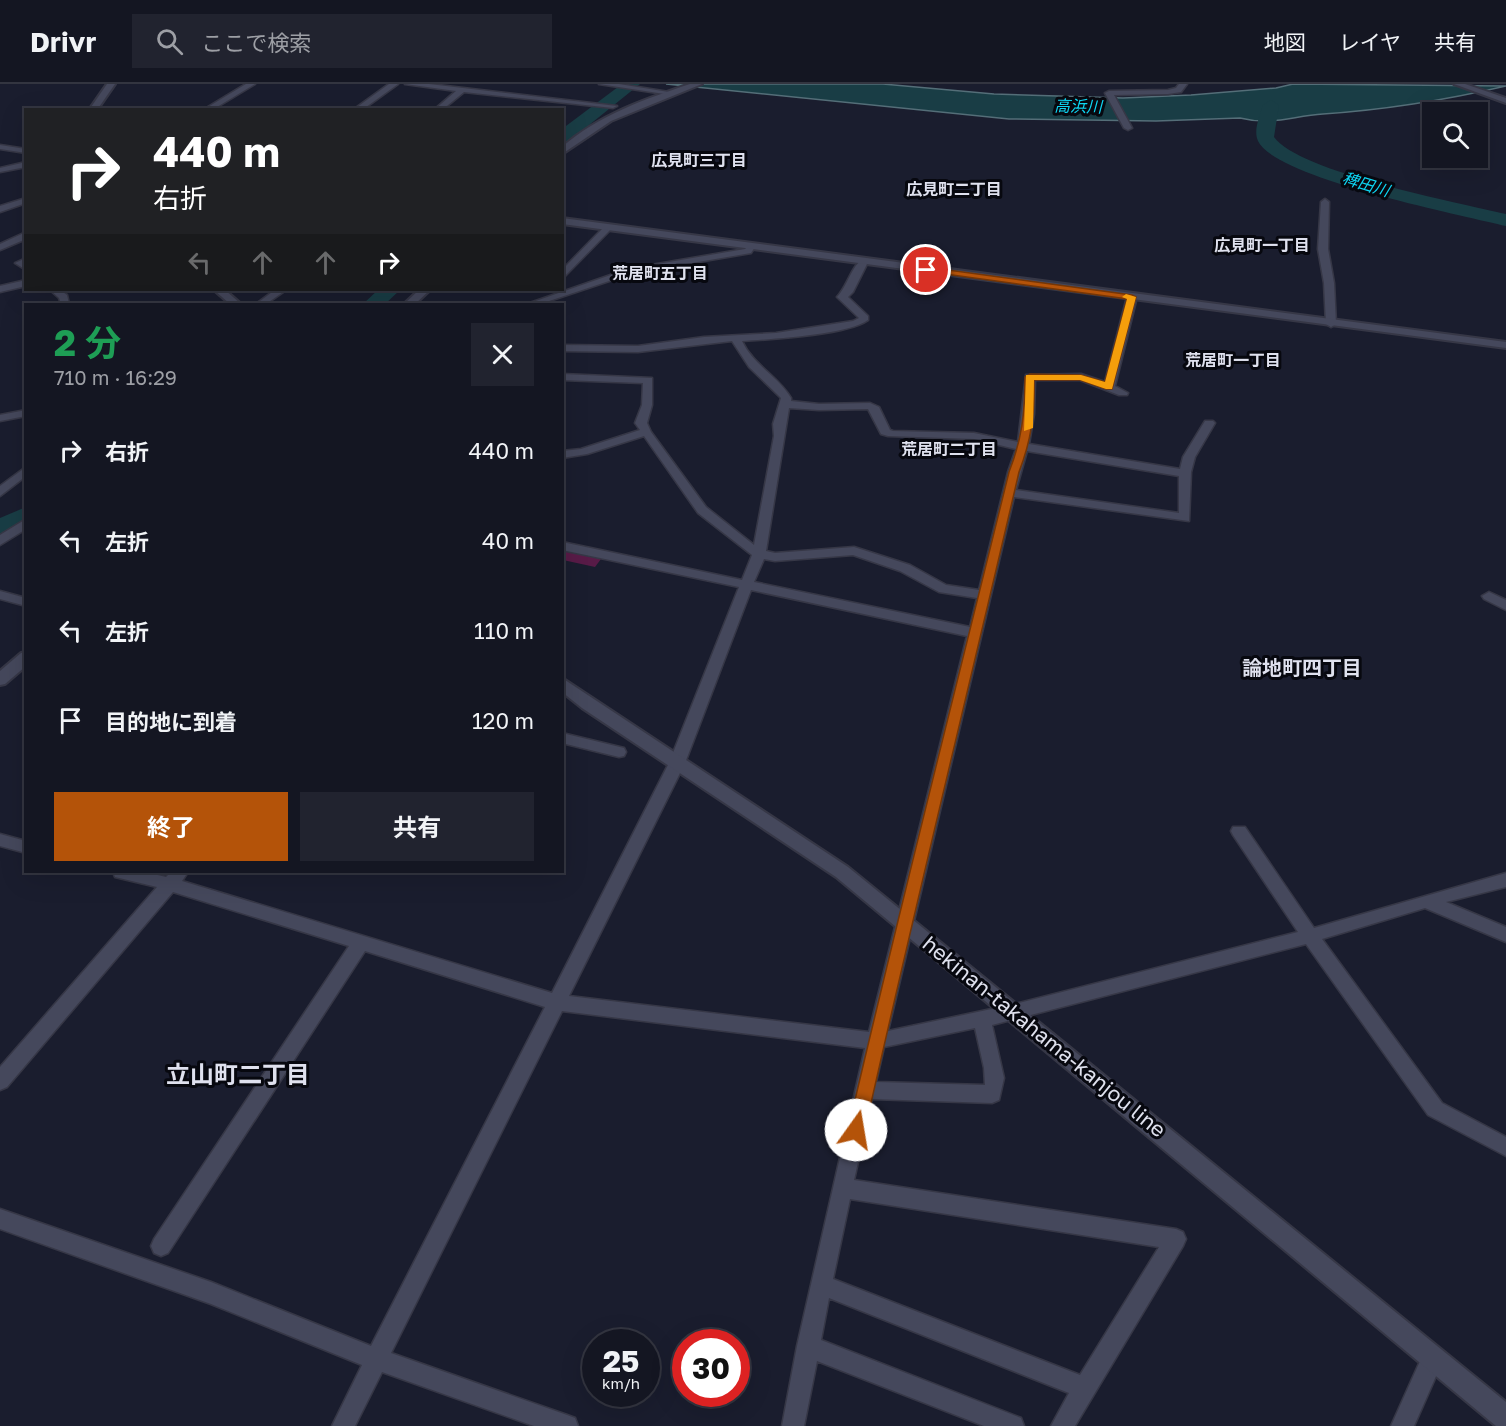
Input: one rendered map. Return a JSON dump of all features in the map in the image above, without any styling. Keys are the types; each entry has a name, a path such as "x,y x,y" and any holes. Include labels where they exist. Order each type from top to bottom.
{"main road":[{"path":"94,108 111,84"},
{"path":"564,151 604,122 632,108 698,84"},
{"path":"1458,84 1504,100"},
{"path":"564,221 1331,324 1506,345"},
{"path":"220,291 235,303"},
{"path":"410,303 424,291"},
{"path":"0,680 24,659"},
{"name":"hekinan-takahama-kanjou line","path":"564,686 677,764 842,872 1506,1418"}],"street":[{"path":"209,108 251,84"},
{"path":"359,108 394,84"},
{"path":"409,84 613,106"},
{"path":"604,84 674,92"},
{"path":"1127,127 1108,95 1109,93 1168,92 1178,90 1184,84"},
{"path":"440,108 462,90"},
{"path":"0,147 24,151"},
{"path":"0,170 24,164"},
{"path":"0,209 24,201"},
{"path":"1325,202 1323,249 1329,283 1331,324"},
{"path":"564,274 608,228"},
{"path":"0,248 24,236"},
{"path":"536,303 631,271 730,256 748,251 750,247"},
{"path":"564,348 638,349 704,340 776,336 856,324 865,318 842,297 848,292 863,262"},
{"path":"0,289 24,283"},
{"path":"55,291 64,297 65,303"},
{"path":"262,303 280,291"},
{"path":"543,301 549,291"},
{"path":"1109,387 1132,297"},
{"path":"343,1426 677,764 759,554 780,436 779,424 786,398 782,389 764,376 741,352 736,339"},
{"path":"564,377 648,380 647,405 641,423 646,432 702,510 759,554 775,557 854,551 904,568 944,589 955,589 984,596"},
{"path":"793,1426 808,1346 904,922 1009,493 1024,447 1030,416 1030,377 1081,377 1123,393"},
{"path":"786,404 819,407 870,406 875,409 885,432 892,434 974,436 1024,447 1185,473"},
{"path":"0,418 24,412"},
{"path":"1009,493 1185,518 1185,473 1189,457 1209,423"},
{"path":"564,455 583,452 646,432"},
{"path":"0,492 24,472"},
{"path":"0,541 24,524"},
{"path":"564,546 976,633"},
{"path":"0,595 24,601"},
{"path":"1489,596 1506,606"},
{"path":"564,738 619,752"},
{"path":"1239,831 1310,936 1435,1109 1506,1147"},
{"path":"0,840 24,846"},
{"path":"130,873 174,878 361,943 555,1002 876,1041 1015,1012 1310,936 1426,900 1506,880"},
{"path":"0,1081 174,878"},
{"path":"1426,900 1506,935"},
{"path":"161,1246 361,943"},
{"path":"865,1090 992,1094 995,1088 995,1077 982,1019"},
{"path":"843,1188 1176,1239 1062,1426"},
{"path":"0,1219 211,1293 378,1360 567,1426"},
{"path":"822,1285 1085,1388"},
{"path":"808,1346 1013,1426"},
{"path":"1402,1426 1433,1358"}],"shaded area":[{"path":"564,546 604,555 595,567 564,560"}],"water":[{"name":"高浜川","path":"666,84 883,84 994,94 1123,98 1276,88 1293,84 1506,86 1414,104 1272,121 1240,118 1156,121 1009,119"}],"waterway":[{"path":"564,136 632,84"},
{"name":"稗田川","path":"1271,105 1266,137 1267,141 1280,153 1339,177 1417,199 1506,220"},
{"path":"374,303 389,291"},
{"path":"1,528 24,516"}],"slow traffic":[{"path":"1027,428 1030,416 1030,377 1081,377 1109,387 1132,297 1126,297"}],"district":[{"name":"広見町三丁目","path":"699,160"},
{"name":"広見町二丁目","path":"954,189"},
{"name":"広見町一丁目","path":"1262,245"},
{"name":"荒居町五丁目","path":"660,273"},
{"name":"荒居町一丁目","path":"1233,360"},
{"name":"荒居町二丁目","path":"949,449"},
{"name":"論地町四丁目","path":"1302,668"},
{"name":"立山町二丁目","path":"238,1075"}],"route":[{"path":"856,1130 904,922 1014,472 1024,447 1030,416 1030,377 1081,377 1109,387 1132,297 926,270"}]}
